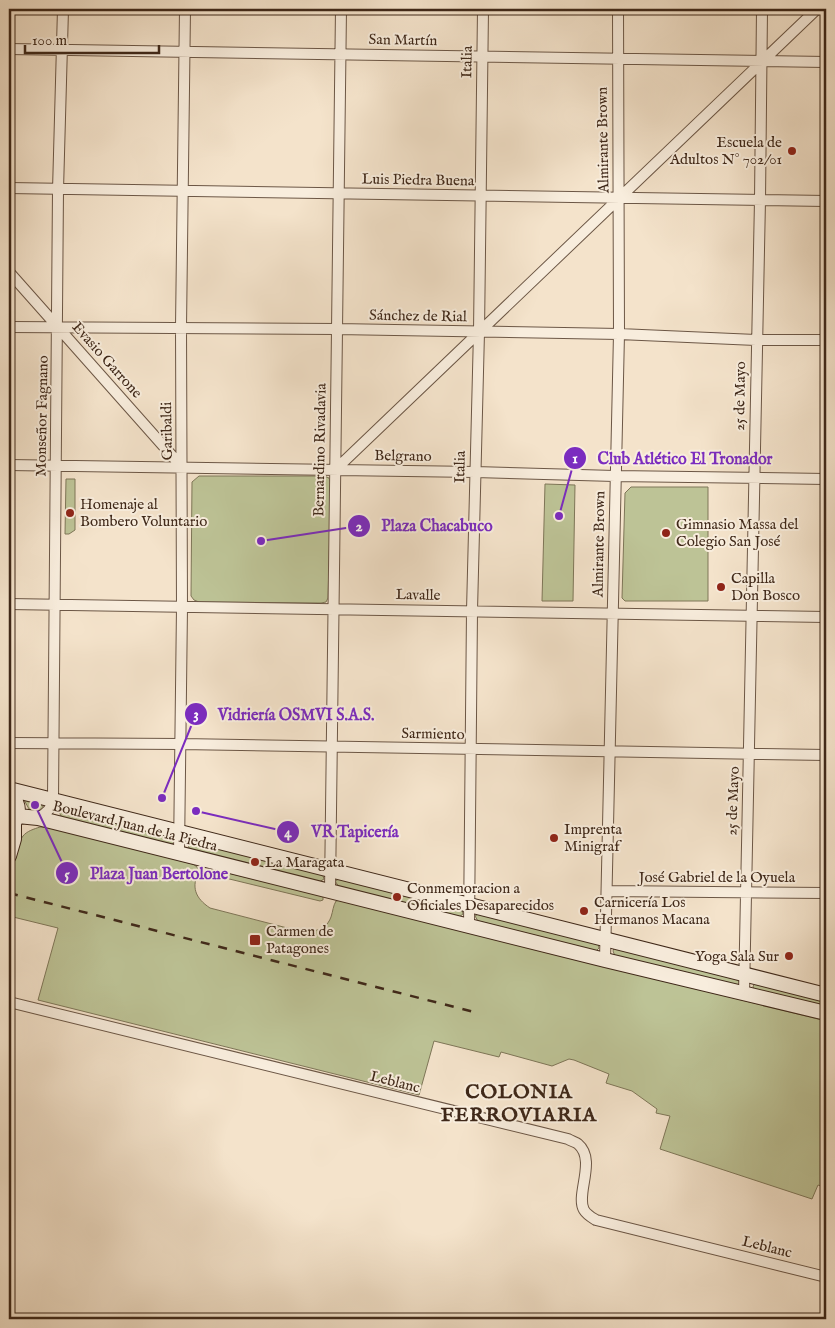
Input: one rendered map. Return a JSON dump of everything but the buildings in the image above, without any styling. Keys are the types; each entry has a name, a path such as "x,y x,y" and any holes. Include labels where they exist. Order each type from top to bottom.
{"main road":[{"name":"Boulevard Juan de la Piedra","path":"9,790 53,799 607,938 826,995"},
{"name":"Boulevard Juan de la Piedra","path":"9,790 18,804 14,823 38,818 605,960 826,1013"},
{"path":"9,856 14,839 14,823"}],"street":[{"name":"Monseñor Fagnano","path":"53,799 58,190 63,9"},
{"name":"Garibaldi","path":"179,853 182,607 181,327 186,9"},
{"name":"Bernardino Rivadavia","path":"330,891 341,9"},
{"name":"Italia","path":"469,926 472,611 479,332 483,9"},
{"name":"Almirante Brown","path":"605,960 607,938 619,334 618,9"},
{"name":"25 de Mayo","path":"744,994 762,9"},
{"path":"335,470 620,199 816,9"},
{"name":"San Martín","path":"9,48 826,62"},
{"name":"Luis Piedra Buena","path":"9,188 826,201"},
{"name":"Evasio Garrone","path":"9,272 182,467"},
{"name":"Sánchez de Rial","path":"9,327 337,329 619,334 756,340 826,340"},
{"name":"Belgrano","path":"9,465 826,479"},
{"name":"Lavalle","path":"9,604 613,612 826,617"},
{"name":"Sarmiento","path":"9,743 181,744 826,755"},
{"path":"38,818 49,810 53,799"},
{"name":"José Gabriel de la Oyuela","path":"607,891 826,893"},
{"name":"Leblanc","path":"9,1002 568,1139 578,1144 584,1152 586,1176 582,1202 583,1209 588,1216 596,1220 826,1277"}],"green space":[{"path":"199,476 324,476 329,478 331,492 328,598 326,602 199,602 194,600 191,596 192,482"},
{"path":"66,479 75,479 75,530 69,534 65,534"},
{"path":"545,484 575,485 573,601 542,601"},
{"name":"Gimnasio Massa del Colegio San José","path":"631,487 708,487 708,601 625,601 622,598 625,493"},
{"path":"23,798 40,803 44,808 40,812 29,809"},
{"path":"62,809 174,838 175,841 171,845 64,818 59,812"},
{"path":"40,827 52,828 193,864 199,871 195,882 196,892 201,900 210,908 295,930 311,931 321,929 331,917 336,901 341,900 826,1021 826,1188 818,1185 812,1199 660,1149 670,1116 656,1113 657,1109 632,1091 606,1083 609,1074 574,1060 569,1059 552,1066 501,1052 499,1057 434,1041 419,1095 38,1000 58,928 9,916 9,907 12,863 18,844 26,833"},
{"path":"189,841 322,873 324,879 319,882 190,850 187,843"},
{"path":"216,870 323,896 323,900 320,901 217,876"},
{"path":"341,878 462,909 463,914 459,917 339,887 335,881"},
{"path":"480,913 598,943 599,948 596,951 478,921 475,916"},
{"path":"614,948 738,980 739,983 737,985 615,956"},
{"path":"755,984 826,1000 826,1010 754,990 753,986"}],"railway":[{"path":"9,893 474,1012"}],"place":[{"name":"Escuela de Adultos N° 702/01","path":"792,151"},
{"name":"Homenaje al Bombero Voluntario","path":"70,513"},
{"name":"Club Atlético El Tronador","path":"559,516"},
{"name":"Gimnasio Massa del Colegio San José","path":"666,533"},
{"name":"Plaza Chacabuco","path":"261,541"},
{"name":"Capilla Don Bosco","path":"721,587"},
{"name":"Vidriería OSMVI S.A.S.","path":"162,798"},
{"name":"Plaza Juan Bertolone","path":"35,805"},
{"name":"VR Tapicería","path":"196,811"},
{"name":"Imprenta Minigraf","path":"554,838"},
{"name":"La Maragata","path":"255,862"},
{"name":"Conmemoracion a Oficiales Desaparecidos","path":"397,897"},
{"name":"Carnicería Los Hermanos Macana","path":"584,911"},
{"name":"Carmen de Patagones","path":"255,940"},
{"name":"Yoga Sala Sur","path":"789,956"}],"district":[{"name":"COLONIA FERROVIARIA","path":"519,1104"}]}
